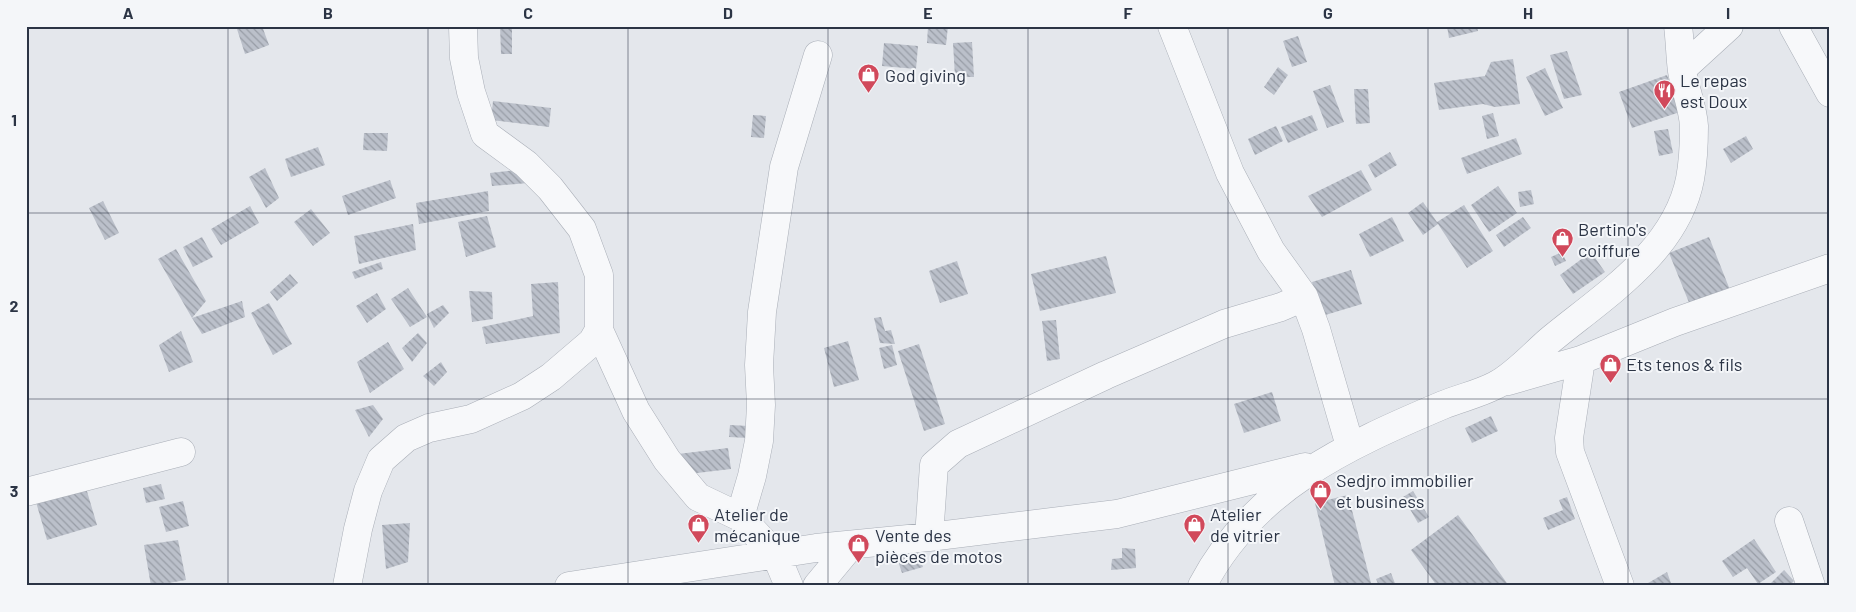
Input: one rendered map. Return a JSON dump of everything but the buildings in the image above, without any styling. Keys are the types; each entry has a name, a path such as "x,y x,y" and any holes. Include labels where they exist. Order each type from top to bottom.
{"street":[{"path":"463,26 464,58 471,92 485,134 526,164 550,188 582,229 599,275 599,330 636,411 666,460 698,497 740,517 776,555 789,586"},
{"path":"1172,26 1230,172 1271,251 1304,297 1316,329 1350,446"},
{"path":"1497,385 1629,275 1656,248 1678,212 1690,180 1694,125 1682,69 1678,26"},
{"path":"1682,69 1729,26"},
{"path":"1793,26 1830,93"},
{"path":"740,517 752,476 759,441 761,404 759,365 762,312 784,167 818,55"},
{"path":"1202,586 1212,565 1252,518 1272,498 1319,463 1350,446 1444,405 1497,385 1581,360 1675,322 1830,268"},
{"path":"929,537 934,465 958,444 1106,375 1215,328 1280,307 1304,297"},
{"path":"347,586 368,490 382,460 406,438 429,428 471,419 522,396 551,377 592,342 599,330"},
{"path":"1581,360 1569,438 1570,452 1620,586"},
{"path":"26,492 181,452"},
{"path":"569,586 733,559 1118,514 1319,463"},
{"path":"1790,520 1812,586"},
{"path":"817,586 851,546"}],"place":[{"name":"God giving","path":"869,94"},
{"name":"Le repas est Doux","path":"1664,109"},
{"name":"Bertino's coiffure","path":"1562,258"},
{"name":"Ets tenos & fils","path":"1610,383"},
{"name":"Sedjro immobilier et business","path":"1320,509"},
{"name":"Atelier de mécanique","path":"698,543"},
{"name":"Atelier de vitrier","path":"1194,543"},
{"name":"Vente des pièces de motos","path":"859,564"}]}
